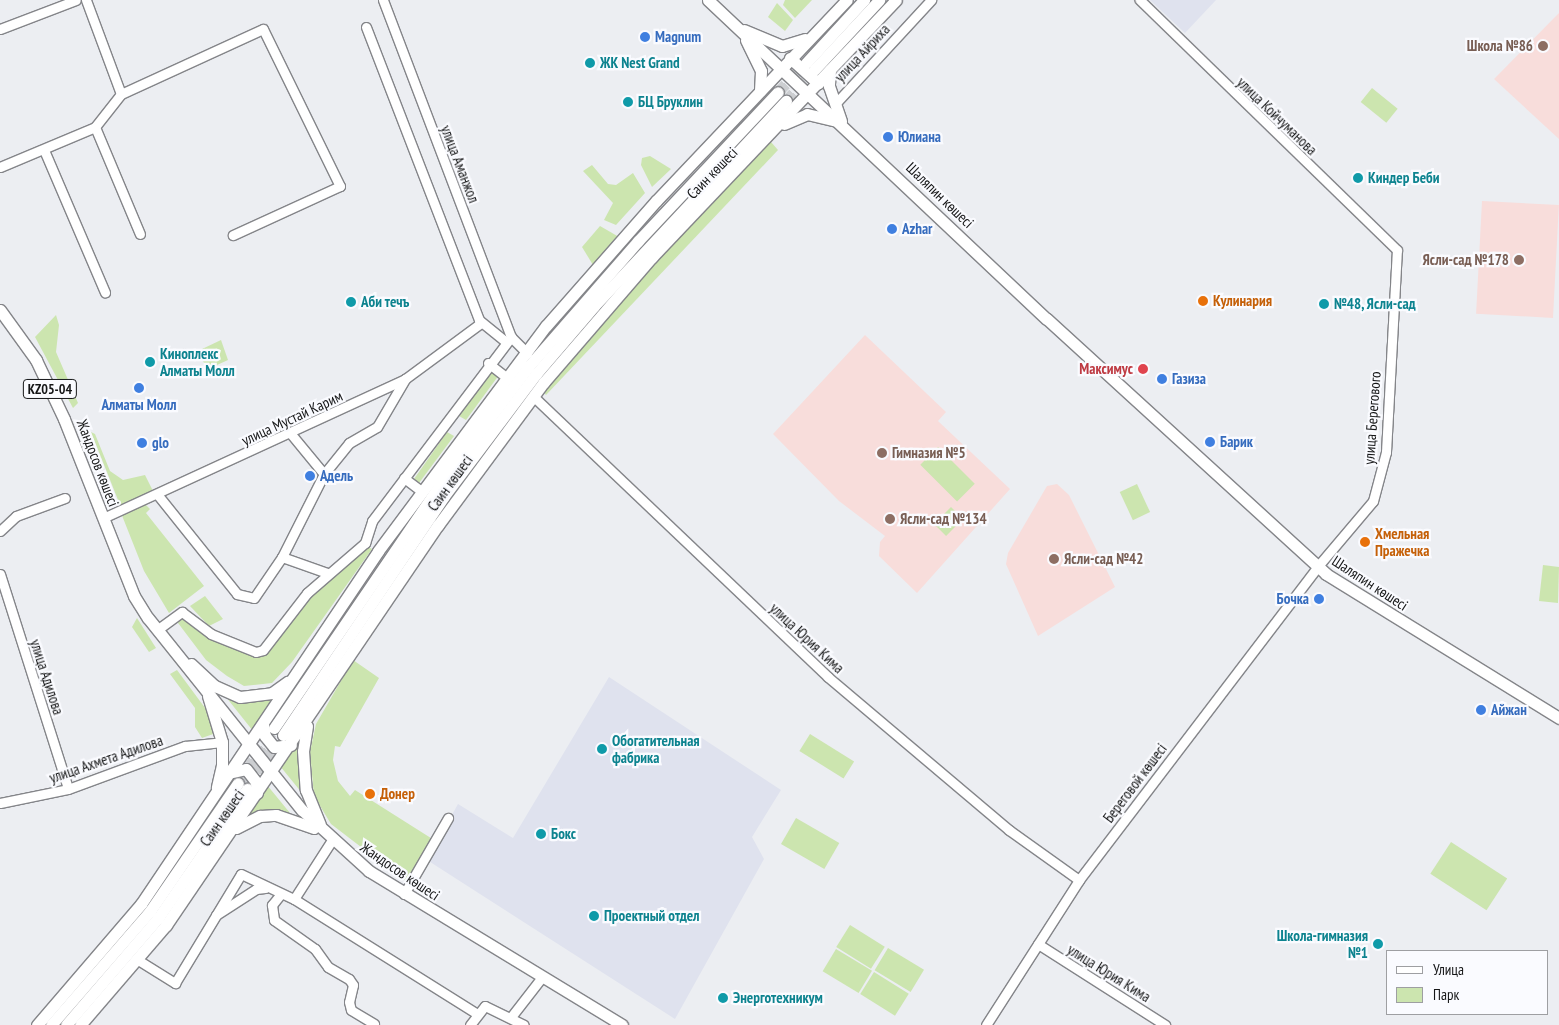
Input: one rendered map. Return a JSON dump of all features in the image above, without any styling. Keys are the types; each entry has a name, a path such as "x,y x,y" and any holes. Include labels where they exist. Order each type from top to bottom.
{"main road":[{"name":"Шаляпин көшесі","path":"708,0 1164,427 1318,566 1348,590 1559,718"},
{"name":"Саин көшесі","path":"36,1025 141,904 210,805 378,551 526,353 656,201 847,0"},
{"path":"864,0 810,67 878,0"},
{"name":"Саин көшесі","path":"786,100 571,334 444,496 278,732 441,483 557,333 786,100 808,92 818,83 896,0"},
{"path":"738,28 782,46 798,43 816,33"},
{"path":"738,28 759,64 760,91"},
{"path":"790,58 818,83"},
{"path":"830,70 829,86 841,123"},
{"path":"770,81 775,81 795,99 786,100"},
{"name":"Саин көшесі","path":"51,1025 150,911 248,788 271,773 478,470 533,396 652,257 769,136 786,100"},
{"path":"769,136 800,115 813,114 841,123"},
{"name":"Жандосов көшесі","path":"0,310 36,360 70,431 103,518 148,618 250,744 271,773 329,837 404,894 622,1025"},
{"path":"509,375 557,333"},
{"path":"544,382 571,334"},
{"path":"441,483 462,437"},
{"path":"444,496 478,470"},
{"name":"Жандосов көшесі","path":"118,553 161,627 188,661 207,690"},
{"path":"188,661 216,686 240,697 272,693 296,674"},
{"path":"207,690 222,742 221,775 210,805"},
{"path":"311,714 304,740 305,781 309,802 329,837"},
{"path":"263,724 274,747 291,744"},
{"path":"232,772 246,769 256,782 248,788"},
{"name":"Саин көшесі","path":"80,1025 138,960 229,834 248,788"},
{"name":"Саин көшесі","path":"66,1025 158,918 248,788"},
{"path":"229,834 250,820 276,815 300,820 329,837"}],"street":[{"path":"0,29 76,0"},
{"path":"86,0 121,94"},
{"name":"улица Аманжол","path":"383,0 508,339"},
{"name":"улица Айриха","path":"835,104 931,0"},
{"name":"улица Койчуманова","path":"1140,0 1397,250"},
{"path":"366,27 481,323 508,339 526,353"},
{"path":"0,167 95,127 121,94 263,30 340,186 232,235"},
{"path":"95,127 140,234"},
{"path":"44,150 105,292"},
{"name":"улица Берегового","path":"1318,566 1366,510 1381,480 1397,250"},
{"name":"улица Мустай Карим","path":"103,518 291,434 405,379 481,323"},
{"path":"161,627 182,612 211,634 256,652 263,650 289,613 327,573 365,543 372,521 508,339"},
{"path":"488,364 509,375"},
{"path":"157,494 237,594 254,598 282,558 324,474 349,443 376,430 405,379"},
{"name":"улица Юрия Кима","path":"533,396 828,677 1009,830 1079,880"},
{"path":"291,434 324,474"},
{"path":"404,478 421,491"},
{"path":"0,531 16,516 65,498"},
{"path":"365,543 378,551"},
{"path":"282,558 327,573"},
{"name":"Береговой көшесі","path":"986,1025 1079,880 1318,566"},
{"name":"улица Адилова","path":"0,574 68,789"},
{"name":"улица Ахмета Адилова","path":"0,803 68,789 185,746 222,742"},
{"path":"404,894 448,818"},
{"path":"294,899 329,837"},
{"path":"138,960 175,983 241,874 265,888 294,899 477,1014"},
{"path":"216,915 256,889 265,888"},
{"path":"280,895 272,905 274,920 315,949 328,967 349,979 353,985 349,1002 351,1010 375,1025"},
{"name":"улица Юрия Кима","path":"1038,944 1165,1025"},
{"path":"511,1017 542,977"},
{"path":"470,1025 485,1006 524,1025"}],"shaded area":[{"path":"1150,0 1216,0 1185,33"},
{"name":"Школа №86","path":"1559,13 1559,139 1494,79"},
{"name":"Ясли-сад №178","path":"1482,201 1559,205 1553,318 1476,314"},
{"name":"Гимназия №5","path":"865,335 946,412 938,421 1010,489 917,593 879,556 880,542 885,536 839,501 773,434"},
{"name":"Ясли-сад №42","path":"1057,484 1069,495 1115,587 1038,636 1006,564 1008,553 1047,486"},
{"path":"609,677 781,790 752,837 764,859 675,1019 427,860 458,804 513,838"}],"green space":[{"path":"785,0 812,0 795,18 783,5"},
{"path":"777,3 793,20 785,31 768,17"},
{"path":"1372,88 1398,109 1386,123 1361,102"},
{"path":"771,142 778,150 546,395 541,389 637,280"},
{"path":"650,156 671,169 652,187 641,165 642,158"},
{"path":"592,165 608,184 616,185 633,173 645,193 616,225 604,220 613,203 583,171"},
{"path":"600,226 619,237 593,265 582,247"},
{"path":"56,315 59,325 56,352 78,403 73,408 35,337"},
{"path":"221,340 228,360 206,370 200,350"},
{"path":"490,372 499,375 466,420 459,416"},
{"path":"91,432 95,434 110,471 123,480 145,475 153,491 120,505"},
{"path":"447,432 454,436 419,483 414,479"},
{"path":"938,447 975,484 957,501 920,465"},
{"path":"1137,484 1150,512 1133,520 1120,492"},
{"path":"145,504 150,509 146,513 204,586 169,613 144,571 121,513"},
{"path":"951,507 963,519 946,536 934,524"},
{"path":"365,545 372,549 292,662 272,683 244,686 227,676 206,660 175,619 182,616 213,639 249,655 268,652 296,610"},
{"path":"1543,565 1559,567 1558,603 1539,601"},
{"path":"205,596 223,619 209,626 190,606"},
{"path":"137,618 156,648 149,652 132,627"},
{"path":"353,660 379,678 340,747 335,746 333,760 338,781 350,796 355,790 434,840 408,883 331,824 314,796 310,752 316,724"},
{"path":"177,670 211,716 216,733 202,738 195,727 195,708 170,674"},
{"path":"226,697 246,703 275,697 253,731"},
{"path":"810,734 854,762 844,779 799,751"},
{"path":"301,735 298,763 302,793 280,766"},
{"path":"267,785 290,813 257,812 246,816"},
{"path":"796,818 839,843 824,869 781,844"},
{"path":"1451,842 1507,878 1486,910 1430,874"},
{"path":"850,925 885,947 871,969 836,947"},
{"path":"888,948 924,970 911,992 875,970"},
{"path":"836,949 872,971 859,993 823,971"},
{"path":"874,972 909,994 895,1016 860,994"}],"tunnel":[{"path":"778,92 806,63"},
{"path":"786,101 814,70"},
{"path":"238,783 272,732"},
{"path":"249,786 279,741"}],"place":[{"name":"Magnum","path":"645,37"},
{"name":"Школа №86","path":"1543,46"},
{"name":"ЖК Nest Grand","path":"590,63"},
{"name":"БЦ Бруклин","path":"628,102"},
{"name":"Юлиана","path":"888,137"},
{"name":"Киндер Беби","path":"1358,178"},
{"name":"Azhar","path":"892,229"},
{"name":"Ясли-сад №178","path":"1519,260"},
{"name":"Кулинария","path":"1203,301"},
{"name":"Аби течъ","path":"351,302"},
{"name":"№48, Ясли-сад","path":"1324,304"},
{"name":"Киноплекс Алматы Молл","path":"150,362"},
{"name":"Максимус","path":"1143,369"},
{"name":"Газиза","path":"1162,379"},
{"name":"Алматы Молл","path":"139,388"},
{"name":"Барик","path":"1210,442"},
{"name":"glo","path":"142,443"},
{"name":"Гимназия №5","path":"882,453"},
{"name":"Адель","path":"310,476"},
{"name":"Ясли-сад №134","path":"890,519"},
{"name":"Хмельная Пражечка","path":"1365,542"},
{"name":"Ясли-сад №42","path":"1054,559"},
{"name":"Бочка","path":"1319,599"},
{"name":"Айжан","path":"1481,710"},
{"name":"Обогатительная фабрика","path":"602,749"},
{"name":"Донер","path":"370,794"},
{"name":"Бокс","path":"541,834"},
{"name":"Проектный отдел","path":"594,916"},
{"name":"Школа-гимназия №1","path":"1378,944"},
{"name":"Энерготехникум","path":"723,998"}]}
